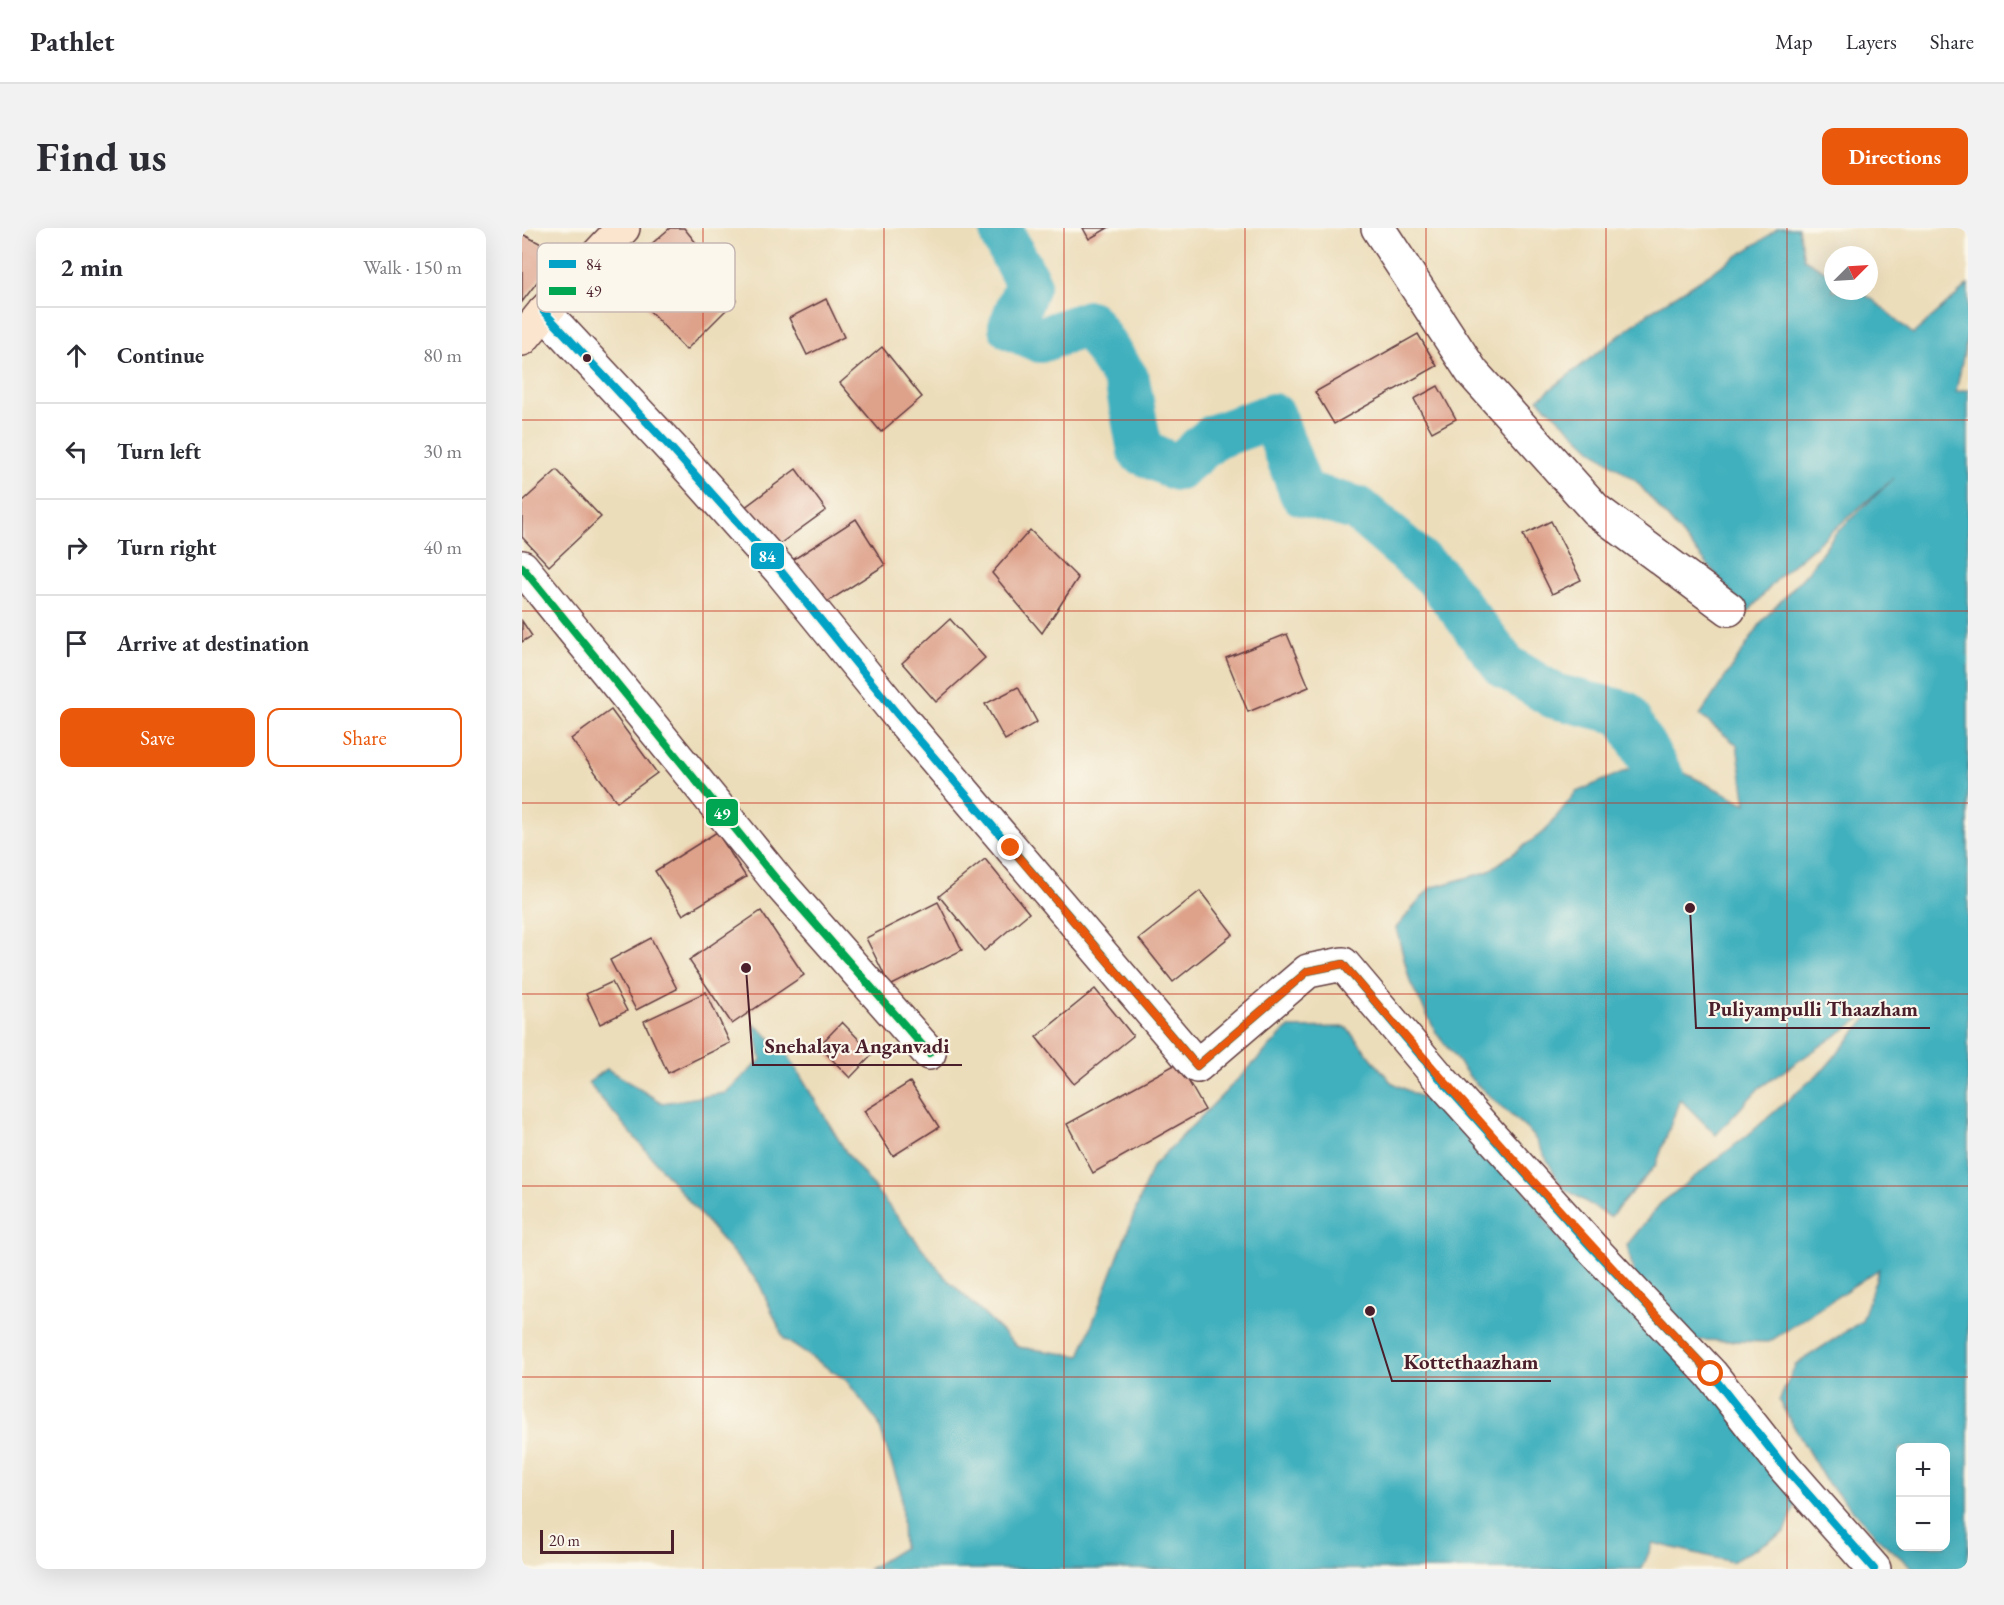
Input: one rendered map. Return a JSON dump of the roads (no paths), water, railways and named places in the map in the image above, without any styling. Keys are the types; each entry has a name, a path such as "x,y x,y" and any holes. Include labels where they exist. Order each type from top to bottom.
{"main road":[{"path":"609,243 623,228"},
{"path":"522,339 544,312"}],"street":[{"path":"1378,228 1472,372 1596,510 1729,609"},
{"path":"544,312 672,449 780,570 898,715 1197,1066 1308,971 1343,964 1480,1124 1591,1247 1711,1374 1786,1469 1874,1569"},
{"path":"522,567 781,885 930,1053"}],"water":[{"path":"1778,228 1798,228 1804,259 1824,271 1824,300 1873,300 1913,334 1968,285 1968,333 1956,392 1968,390 1968,1569 1914,1569 1880,1540 1825,1480 1779,1401 1796,1364 1862,1321 1879,1269 1769,1342 1695,1340 1637,1287 1627,1245 1660,1204 1749,1134 1825,1068 1875,1009 1759,1088 1716,1135 1680,1099 1656,1165 1610,1217 1562,1187 1533,1135 1472,1080 1437,1034 1410,982 1396,928 1430,888 1487,872 1545,831 1576,792 1655,758 1746,804 1737,745 1700,715 1763,620 1808,572 1834,535 1894,478 1780,576 1748,612 1637,482 1591,449 1538,399 1651,311"},
{"path":"754,1024 786,1052 846,1152 945,1277 1018,1347 1080,1356 1152,1167 1288,1028 1346,1027 1391,1082 1433,1103 1518,1181 1567,1249 1610,1274 1801,1490 1785,1532 1732,1562 1653,1543 1642,1569 869,1569 903,1548 901,1492 878,1422 846,1380 784,1339 759,1283 588,1083 607,1069 662,1103 725,1093 761,1060"}],"waterway":[{"path":"1003,236 1028,283 1011,327 1040,340 1089,323 1127,380 1140,451 1177,468 1214,437 1273,416 1302,493 1358,509 1436,576 1505,666 1554,696 1624,713 1674,800"}],"place":[{"name":"Puliyampulli Thaazham","path":"1690,908"},
{"name":"Snehalaya Anganvadi","path":"746,968"},
{"name":"Kottethaazham","path":"1370,1311"}]}
